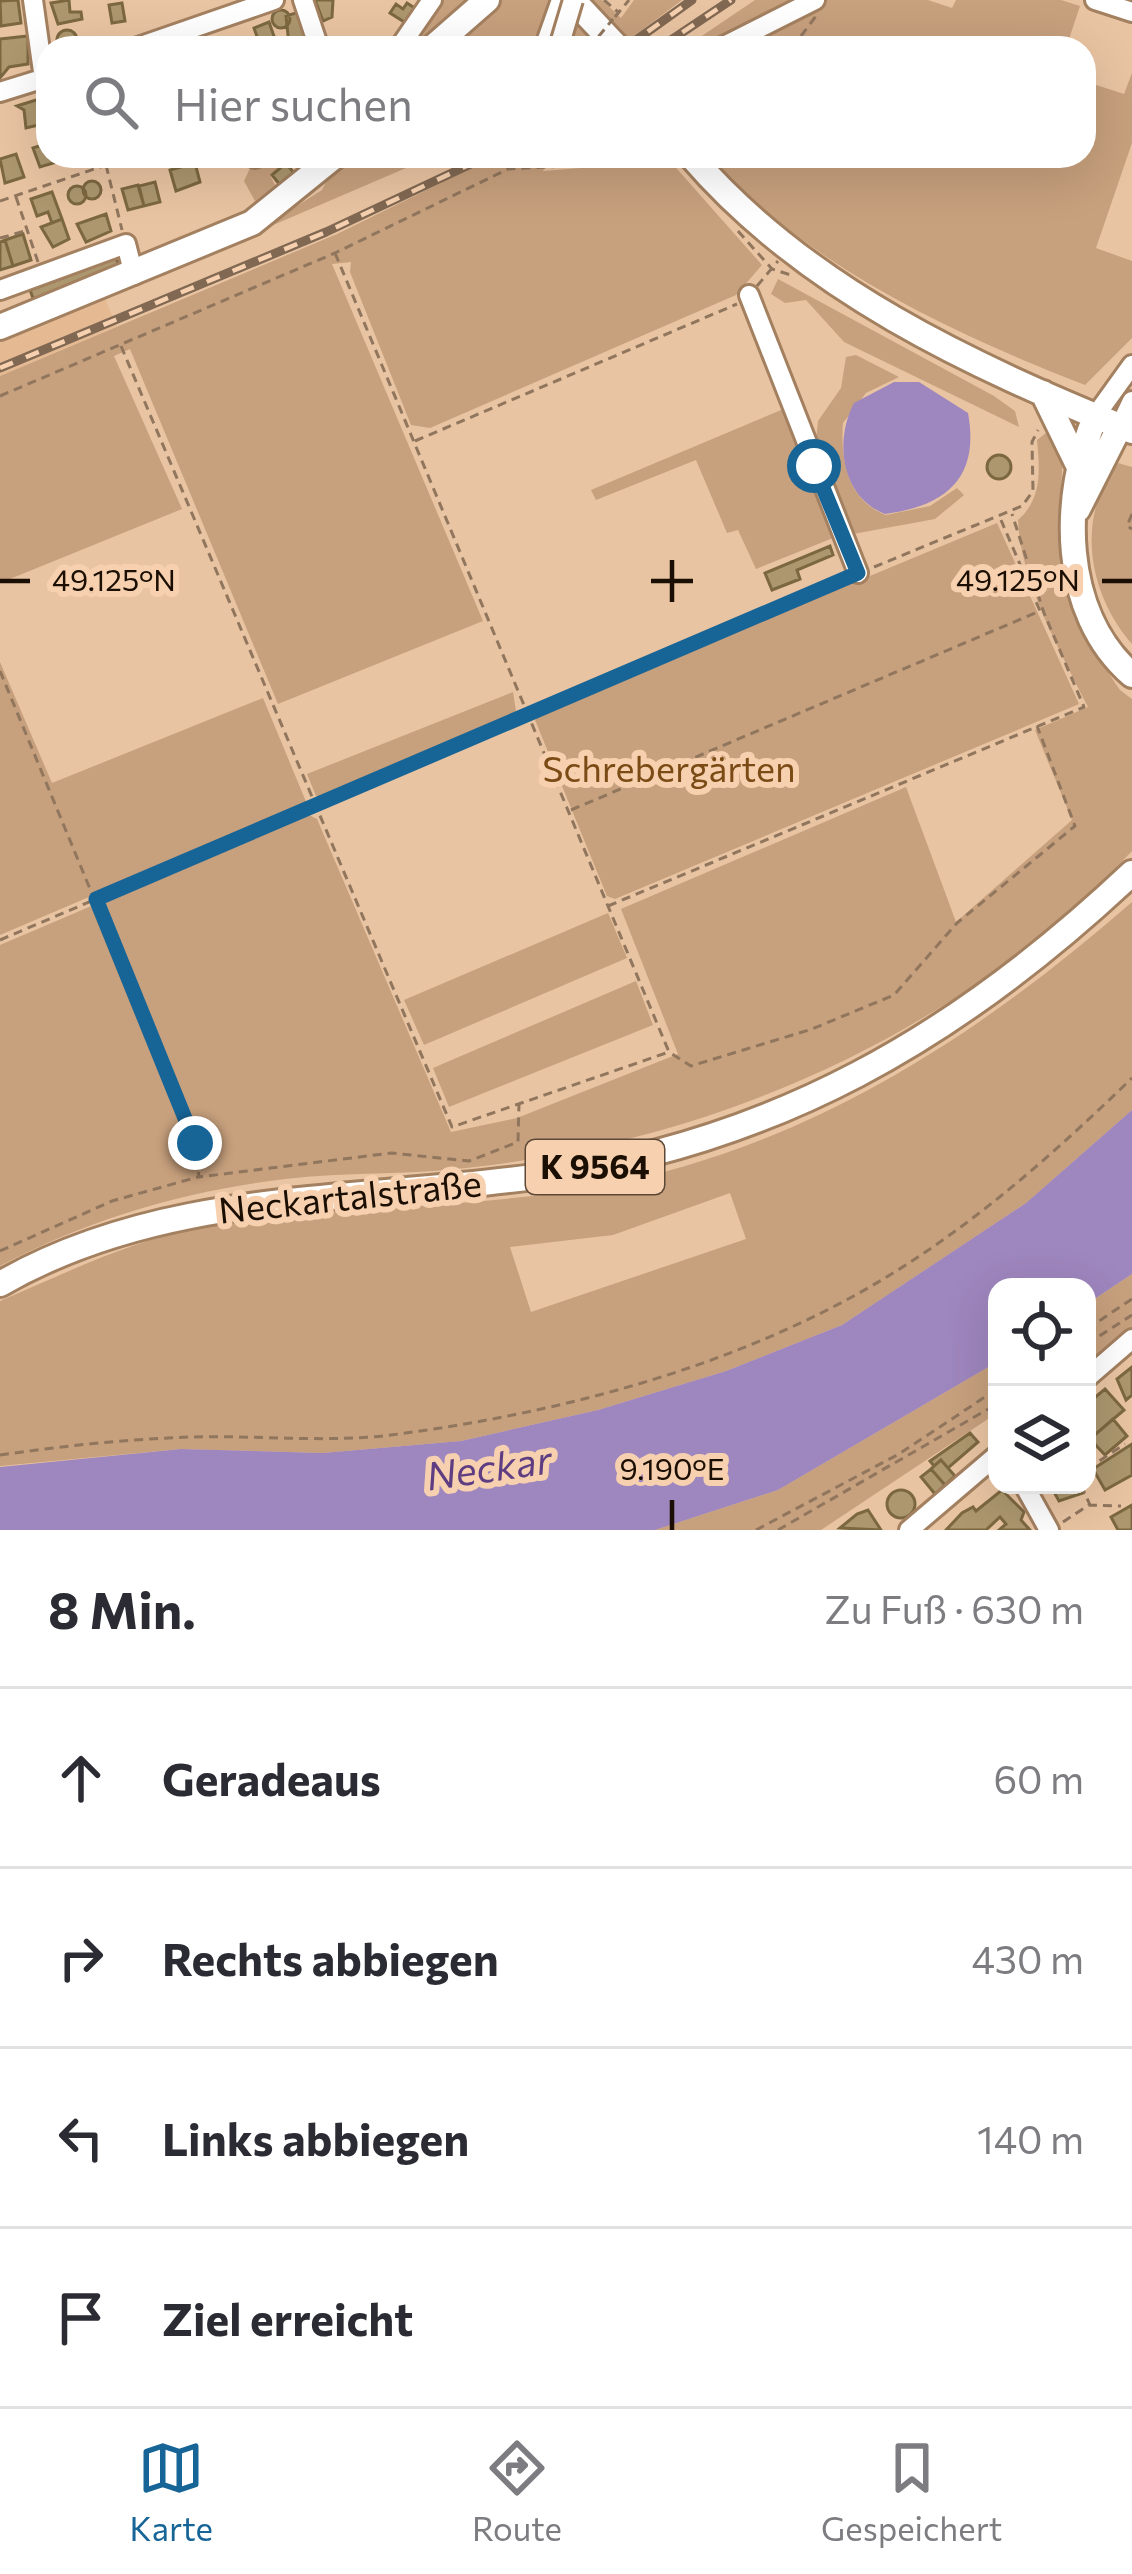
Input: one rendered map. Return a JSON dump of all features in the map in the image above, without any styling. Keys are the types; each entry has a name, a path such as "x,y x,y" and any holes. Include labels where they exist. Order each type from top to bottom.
{"main road":[{"path":"446,36 487,0"},
{"path":"590,6 610,36"},
{"path":"0,327 252,223 320,168"},
{"path":"701,168 736,209 787,250 1042,405 1096,416 1126,428 1075,514"},
{"path":"1042,405 1077,463"},
{"path":"1096,416 1077,463 1075,558 1097,635 1132,675"},
{"name":"Neckartalstraße","path":"0,1284 53,1258 198,1213 533,1177 644,1155 745,1125 803,1102 956,1020 1000,990 1132,873"}],"street":[{"path":"33,0 39,36"},
{"path":"170,36 274,0"},
{"path":"303,0 316,36"},
{"path":"407,36 432,0"},
{"path":"554,36 561,0"},
{"path":"744,36 815,0"},
{"path":"1096,0 1132,12"},
{"path":"561,36 590,6"},
{"path":"0,92 36,81"},
{"path":"0,290 126,244 134,275"},
{"path":"749,295 858,573"},
{"path":"1096,416 1132,365"},
{"path":"1126,428 1132,401"},
{"path":"1096,1370 1132,1340"},
{"path":"909,1530 988,1463"},
{"path":"1030,1494 1053,1530"}],"path":[{"path":"619,13 629,0"},
{"path":"590,6 619,13"},
{"path":"590,6 619,13"},
{"path":"590,6 591,36"},
{"path":"802,36 812,23"},
{"path":"0,201 100,168"},
{"path":"107,168 126,244"},
{"path":"0,396 335,253 508,170 542,168"},
{"path":"16,196 43,275"},
{"path":"0,238 26,230"},
{"path":"413,442 709,318 749,295 787,250"},
{"path":"335,253 669,1052 691,1066 812,1029 906,985 957,923 1075,826 1037,727"},
{"path":"121,346 452,1127 669,1052"},
{"path":"0,940 858,573 1011,513 1034,491 1032,442 1042,405"},
{"path":"1011,513 1042,612"},
{"path":"1132,514 1126,526 1132,529"},
{"path":"608,906 1084,707 1000,517"},
{"path":"569,811 1042,612"},
{"path":"0,671 195,1143 200,1177"},
{"path":"0,1455 192,1437 387,1435 586,1397 714,1359 821,1314 913,1260 1011,1190 1132,1078"},
{"path":"0,1251 112,1201 200,1177 391,1153 469,1161 518,1142 519,1103"},
{"path":"1096,1322 1132,1299"},
{"path":"1096,1338 1132,1316"},
{"path":"756,1530 899,1454 988,1395"},
{"path":"778,1530 988,1409"},
{"path":"1096,1463 1125,1444"},
{"path":"1086,1494 1090,1505"},
{"path":"1053,1530 1067,1516 1090,1505 1121,1505"}],"shaded area":[{"path":"105,299 117,326 0,376 0,342"}],"green space":[{"path":"441,0 602,0 621,18 634,0 682,0 634,36 420,36"},
{"path":"755,0 928,0 952,8 956,0 1061,0 1080,6 1070,36 702,36"},
{"path":"1132,73 1132,143 1096,248 1132,261 1132,338 1085,385 983,343 883,292 789,230 720,168 1096,168 1096,85 1124,94"},
{"path":"250,168 278,168 270,175 275,185 255,201 244,181"},
{"path":"333,168 406,168 254,233 322,190"},
{"path":"472,168 676,168 762,265 736,295 430,428 411,425 350,272 351,262 332,264 483,621 278,704 130,349 114,356 182,509 0,583 0,376 337,234"},
{"path":"234,242 0,342 0,334"},
{"path":"778,279 994,396 1015,411 1019,427 844,342 806,300 785,303 771,294"},
{"path":"856,355 899,377 866,393 843,423 849,478 863,500 886,515 930,506 957,488 964,495 935,519 853,534 816,441 818,421 841,388 846,357"},
{"path":"786,408 838,536 756,569 738,530 727,533 696,460 596,500 591,490"},
{"path":"1046,433 1063,452 1061,552 1071,602 1098,656 1120,690 1132,699 1132,851 1064,916 990,974 911,1025 828,1068 740,1105 559,1154 443,1170 285,1179 210,1191 103,1221 0,1266 0,945 307,814 317,819 451,1132 517,1118 678,1054 621,909 906,787 956,922 1072,820 1035,730 1088,707 1034,591 1018,520 1035,494 1037,440"},
{"path":"1118,463 1132,467 1132,644 1105,602 1092,555 1096,507"},
{"name":"Schrebergärten","path":"997,523 1079,704 615,899 607,896 535,720 539,714"},
{"path":"0,662 52,783 263,698 307,804 0,935"},
{"path":"513,692 517,718 323,798 316,796 307,774"},
{"path":"1132,902 1132,1110 1026,1203 842,1325 726,1371 598,1410 461,1441 323,1453 181,1449 0,1466 0,1301 126,1248 179,1232 264,1219 565,1192 682,1167 806,1121 865,1092 977,1024","holes":["730,1193 746,1239 531,1312 510,1247 613,1235"]},
{"path":"608,913 627,958 424,1045 404,1000"},
{"path":"636,981 653,1025 449,1107 433,1068"},
{"path":"1132,1274 1132,1335 1096,1364 1096,1298"},
{"path":"988,1367 988,1419 821,1530 655,1530 778,1490"}],"water":[{"path":"894,382 919,382 968,413 969,455 954,485 941,496 885,514 870,506 851,481 844,434 854,403"},
{"name":"Neckar","path":"1132,1110 1132,1274 1096,1298 1096,1278 988,1278 988,1367 778,1490 655,1530 0,1530 0,1467 181,1449 323,1453 461,1441 598,1410 726,1371 842,1325 1026,1203"}],"building":[{"path":"18,0 21,23 1,26 0,1"},
{"path":"69,0 70,12 81,12 82,19 58,24 51,3"},
{"path":"315,0 333,0 332,17 323,21"},
{"path":"122,3 125,21 112,23 109,5"},
{"path":"407,3 419,11 409,25 390,13 396,4 403,9"},
{"path":"281,10 290,19 281,28 272,19"},
{"path":"302,11 310,36 288,36 286,16"},
{"path":"269,22 274,36 257,36 254,28"},
{"path":"28,36 28,64 9,67 0,78 0,39"},
{"path":"36,100 36,126 26,128 24,110 17,106"},
{"path":"16,154 24,177 5,183 0,159"},
{"path":"196,168 200,182 176,191 170,170"},
{"path":"280,168 294,173 280,185 272,175"},
{"path":"92,181 101,190 92,199 83,190"},
{"path":"155,182 160,202 144,206 139,186"},
{"path":"138,185 144,206 128,210 122,189"},
{"path":"77,186 86,195 77,204 68,195"},
{"path":"52,192 62,219 52,223 48,212 37,216 31,199"},
{"path":"106,214 111,231 86,242 77,224"},
{"path":"62,219 69,239 53,247 41,227"},
{"path":"23,234 31,260 13,266 5,240"},
{"path":"5,240 13,266 0,270 0,242"},
{"path":"116,258 120,268 34,301 30,290"},
{"path":"999,455 1011,467 999,479 987,467"},
{"path":"830,546 833,555 797,570 800,579 772,590 765,573"},
{"path":"1132,1367 1132,1395 1126,1400 1117,1379"},
{"path":"1105,1389 1124,1410 1096,1434 1096,1396"},
{"path":"1113,1419 1127,1436 1105,1455 1096,1445 1096,1434"},
{"path":"970,1433 978,1442 948,1468 941,1460 934,1466 930,1461"},
{"path":"1132,1444 1132,1475 1105,1490 1096,1467"},
{"path":"941,1460 955,1476 945,1485 931,1469"},
{"path":"931,1469 945,1485 935,1494 921,1477"},
{"path":"901,1490 911,1494 915,1504 911,1514 901,1518 891,1514 887,1504 891,1494"},
{"path":"997,1494 1006,1494 1024,1512 1021,1520 1030,1530 999,1530 1006,1524 1000,1517 986,1530 946,1530 962,1513 973,1507 976,1511"},
{"path":"1132,1505 1132,1530 1118,1530 1111,1517"},
{"path":"868,1510 881,1530 840,1528 857,1514"}],"railway":[{"path":"642,36 692,0"},
{"path":"677,36 731,0"},
{"path":"0,368 326,232 462,168"}],"route":[{"path":"195,1143 96,899 858,573 814,466"}]}
